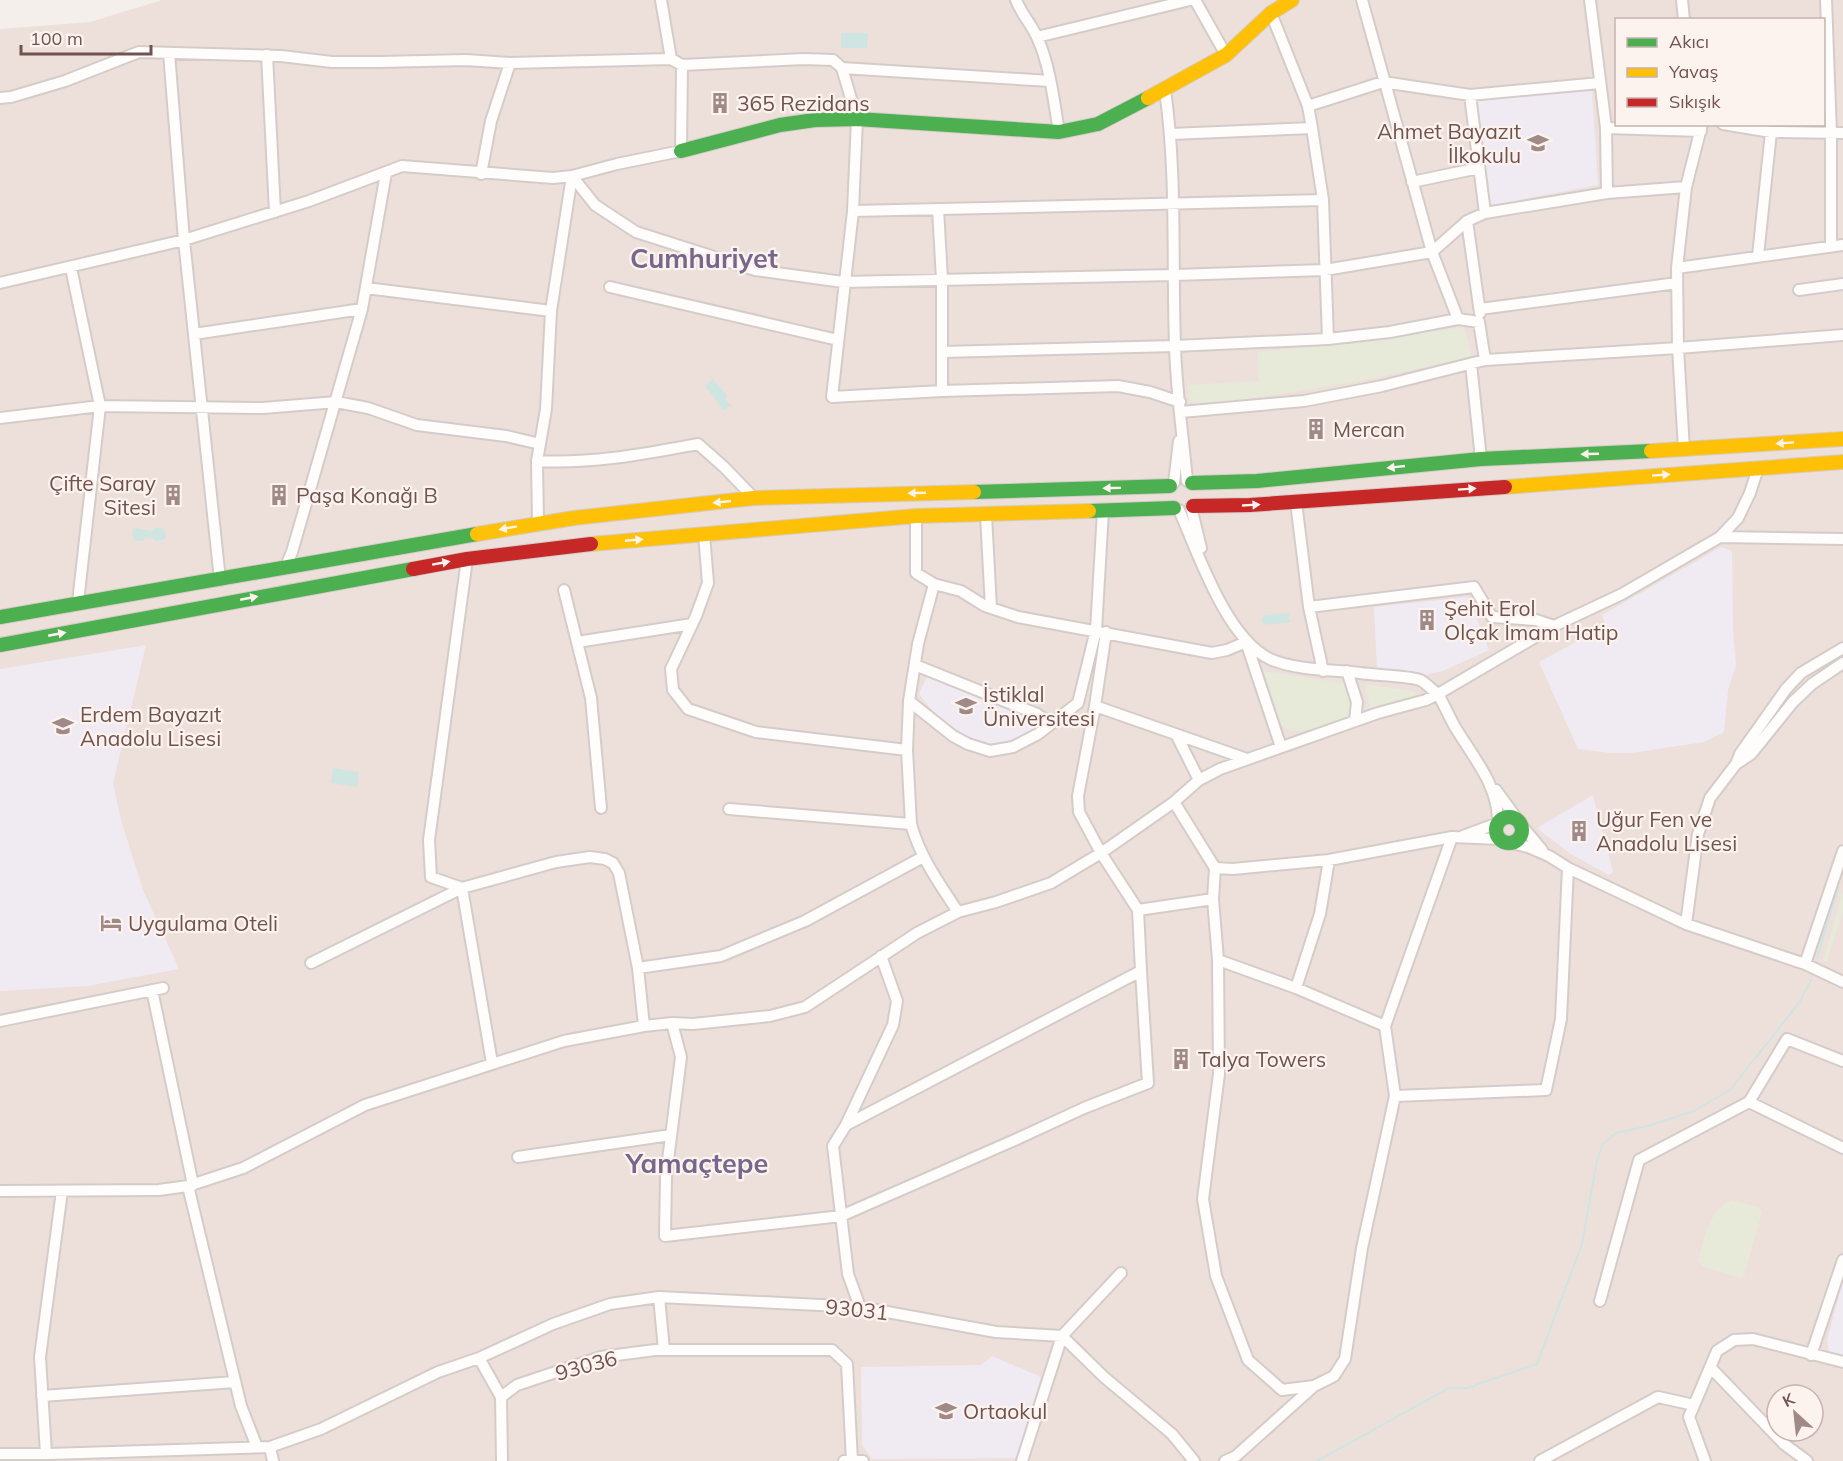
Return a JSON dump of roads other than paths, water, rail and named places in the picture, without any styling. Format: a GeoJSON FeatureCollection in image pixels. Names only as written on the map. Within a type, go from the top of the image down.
{"type":"FeatureCollection","features":[{"type":"Feature","properties":{"kind":"main road"},"geometry":{"type":"LineString","coordinates":[[681,152],[780,125],[814,120],[857,119],[1059,132],[1098,124],[1165,90],[1226,55],[1271,13],[1292,0]]}},
{"type":"Feature","properties":{"kind":"main road"},"geometry":{"type":"LineString","coordinates":[[0,617],[78,602],[220,580],[286,566],[538,522],[754,498],[1257,481],[1481,459],[1684,450],[1843,438]]}},
{"type":"Feature","properties":{"kind":"main road"},"geometry":{"type":"LineString","coordinates":[[0,645],[467,559],[554,547],[916,516],[1103,511],[1296,502],[1843,462]]}},
{"type":"Feature","properties":{"kind":"main road"},"geometry":{"type":"LineString","coordinates":[[1181,483],[1168,500],[1184,508]]}},
{"type":"Feature","properties":{"kind":"main road"},"geometry":{"type":"LineString","coordinates":[[1181,483],[1197,492],[1196,502],[1184,508]]}},
{"type":"Feature","properties":{"kind":"main road"},"geometry":{"type":"LineString","coordinates":[[1509,817],[1520,822],[1522,835],[1516,842],[1506,841],[1496,831],[1498,823],[1509,817]]}},
{"type":"Feature","properties":{"kind":"street"},"geometry":{"type":"LineString","coordinates":[[661,0],[670,59]]}},
{"type":"Feature","properties":{"kind":"street"},"geometry":{"type":"LineString","coordinates":[[1016,0],[1020,11],[1037,37],[1050,81],[1059,132]]}},
{"type":"Feature","properties":{"kind":"street"},"geometry":{"type":"LineString","coordinates":[[1037,37],[1192,0],[1226,55]]}},
{"type":"Feature","properties":{"kind":"street"},"geometry":{"type":"LineString","coordinates":[[1362,0],[1432,252],[1458,319]]}},
{"type":"Feature","properties":{"kind":"street"},"geometry":{"type":"LineString","coordinates":[[1590,0],[1606,128],[1607,193]]}},
{"type":"Feature","properties":{"kind":"street"},"geometry":{"type":"LineString","coordinates":[[1682,0],[1684,18]]}},
{"type":"Feature","properties":{"kind":"street"},"geometry":{"type":"LineString","coordinates":[[1826,0],[1826,51],[1837,133],[1831,246]]}},
{"type":"Feature","properties":{"kind":"street"},"geometry":{"type":"LineString","coordinates":[[1271,13],[1308,106],[1312,128],[1323,200],[1328,339]]}},
{"type":"Feature","properties":{"kind":"street"},"geometry":{"type":"LineString","coordinates":[[0,98],[11,97],[65,81],[139,52],[267,55],[332,62],[466,60],[510,63],[670,59],[682,66],[804,58],[833,60],[842,68],[857,119],[853,211],[843,282],[832,397],[1118,386],[1150,392],[1181,412],[1304,401],[1382,386],[1485,360],[1843,335]]}},
{"type":"Feature","properties":{"kind":"street"},"geometry":{"type":"LineString","coordinates":[[169,53],[184,240],[220,580]]}},
{"type":"Feature","properties":{"kind":"street"},"geometry":{"type":"LineString","coordinates":[[267,55],[275,212]]}},
{"type":"Feature","properties":{"kind":"street"},"geometry":{"type":"LineString","coordinates":[[482,174],[491,121],[510,63]]}},
{"type":"Feature","properties":{"kind":"street"},"geometry":{"type":"LineString","coordinates":[[0,283],[184,240],[275,212],[402,166],[553,178],[572,176],[617,164],[681,152],[682,66]]}},
{"type":"Feature","properties":{"kind":"street"},"geometry":{"type":"LineString","coordinates":[[842,68],[1050,81]]}},
{"type":"Feature","properties":{"kind":"street"},"geometry":{"type":"LineString","coordinates":[[1308,106],[1383,82],[1470,94],[1600,83]]}},
{"type":"Feature","properties":{"kind":"street"},"geometry":{"type":"LineString","coordinates":[[1165,90],[1171,134],[1175,346],[1181,412],[1181,483]]}},
{"type":"Feature","properties":{"kind":"street"},"geometry":{"type":"LineString","coordinates":[[1470,94],[1485,213]]}},
{"type":"Feature","properties":{"kind":"street"},"geometry":{"type":"LineString","coordinates":[[1735,126],[1770,132],[1837,133]]}},
{"type":"Feature","properties":{"kind":"street"},"geometry":{"type":"LineString","coordinates":[[1171,134],[1312,128]]}},
{"type":"Feature","properties":{"kind":"street"},"geometry":{"type":"LineString","coordinates":[[1606,128],[1702,128],[1686,187],[1677,268],[1678,348],[1684,450]]}},
{"type":"Feature","properties":{"kind":"street"},"geometry":{"type":"LineString","coordinates":[[1758,256],[1770,132]]}},
{"type":"Feature","properties":{"kind":"street"},"geometry":{"type":"LineString","coordinates":[[1412,182],[1479,168]]}},
{"type":"Feature","properties":{"kind":"street"},"geometry":{"type":"LineString","coordinates":[[286,566],[362,309],[386,173]]}},
{"type":"Feature","properties":{"kind":"street"},"geometry":{"type":"LineString","coordinates":[[572,176],[594,205],[636,232],[755,270],[843,282],[1325,270],[1432,252],[1467,221],[1485,213],[1607,193],[1686,187]]}},
{"type":"Feature","properties":{"kind":"street"},"geometry":{"type":"LineString","coordinates":[[538,522],[537,461],[546,409],[551,311],[572,176]]}},
{"type":"Feature","properties":{"kind":"street"},"geometry":{"type":"LineString","coordinates":[[853,211],[1323,200]]}},
{"type":"Feature","properties":{"kind":"street"},"geometry":{"type":"LineString","coordinates":[[938,209],[942,279],[942,392]]}},
{"type":"Feature","properties":{"kind":"street"},"geometry":{"type":"LineString","coordinates":[[1467,221],[1485,360]]}},
{"type":"Feature","properties":{"kind":"street"},"geometry":{"type":"LineString","coordinates":[[1677,268],[1843,245]]}},
{"type":"Feature","properties":{"kind":"street"},"geometry":{"type":"LineString","coordinates":[[71,268],[100,406],[78,602]]}},
{"type":"Feature","properties":{"kind":"street"},"geometry":{"type":"LineString","coordinates":[[1480,309],[1677,283]]}},
{"type":"Feature","properties":{"kind":"street"},"geometry":{"type":"LineString","coordinates":[[1799,290],[1843,285]]}},
{"type":"Feature","properties":{"kind":"street"},"geometry":{"type":"LineString","coordinates":[[610,287],[838,340]]}},
{"type":"Feature","properties":{"kind":"street"},"geometry":{"type":"LineString","coordinates":[[366,288],[551,311]]}},
{"type":"Feature","properties":{"kind":"street"},"geometry":{"type":"LineString","coordinates":[[194,334],[362,309]]}},
{"type":"Feature","properties":{"kind":"street"},"geometry":{"type":"LineString","coordinates":[[943,352],[1175,346],[1328,339],[1389,332],[1458,319],[1479,322]]}},
{"type":"Feature","properties":{"kind":"street"},"geometry":{"type":"LineString","coordinates":[[1471,364],[1481,459]]}},
{"type":"Feature","properties":{"kind":"street"},"geometry":{"type":"LineString","coordinates":[[0,418],[100,406],[263,408],[336,402],[368,408],[417,425],[506,436],[540,444]]}},
{"type":"Feature","properties":{"kind":"street"},"geometry":{"type":"LineString","coordinates":[[537,461],[568,463],[600,461],[698,444],[754,498]]}},
{"type":"Feature","properties":{"kind":"street"},"geometry":{"type":"LineString","coordinates":[[0,1191],[159,1190],[191,1185],[243,1168],[365,1105],[564,1041],[644,1026],[672,1023],[693,1024],[770,1016],[804,1007],[917,933],[958,912],[996,902],[1050,883],[1101,853],[1174,802],[1199,780],[1220,769],[1355,721],[1426,700],[1554,626],[1622,594],[1720,537],[1738,518],[1750,493],[1758,468]]}},
{"type":"Feature","properties":{"kind":"street"},"geometry":{"type":"LineString","coordinates":[[1296,502],[1309,607],[1323,671]]}},
{"type":"Feature","properties":{"kind":"street"},"geometry":{"type":"LineString","coordinates":[[1184,508],[1214,592],[1246,642],[1281,747]]}},
{"type":"Feature","properties":{"kind":"street"},"geometry":{"type":"LineString","coordinates":[[672,1023],[681,1057],[666,1176],[665,1236],[841,1216],[1084,1108],[1148,1083],[1138,910],[1101,853],[1079,812],[1078,796],[1095,706],[1101,631],[1103,511]]}},
{"type":"Feature","properties":{"kind":"street"},"geometry":{"type":"LineString","coordinates":[[986,514],[991,608]]}},
{"type":"Feature","properties":{"kind":"street"},"geometry":{"type":"LineString","coordinates":[[916,516],[916,573],[934,584],[961,591],[991,608],[1018,617],[1212,653],[1246,642]]}},
{"type":"Feature","properties":{"kind":"street"},"geometry":{"type":"LineString","coordinates":[[704,534],[708,583],[692,624],[670,669],[673,690],[688,709],[756,732],[907,750]]}},
{"type":"Feature","properties":{"kind":"street"},"geometry":{"type":"LineString","coordinates":[[1720,537],[1843,539]]}},
{"type":"Feature","properties":{"kind":"street"},"geometry":{"type":"LineString","coordinates":[[462,888],[431,877],[429,840],[467,559]]}},
{"type":"Feature","properties":{"kind":"street"},"geometry":{"type":"LineString","coordinates":[[934,584],[918,644],[909,701],[907,750],[911,824],[922,857],[958,912]]}},
{"type":"Feature","properties":{"kind":"street"},"geometry":{"type":"LineString","coordinates":[[1309,607],[1474,587],[1492,617],[1536,620],[1554,626]]}},
{"type":"Feature","properties":{"kind":"street"},"geometry":{"type":"LineString","coordinates":[[564,590],[591,698],[600,808]]}},
{"type":"Feature","properties":{"kind":"street"},"geometry":{"type":"LineString","coordinates":[[577,642],[692,624]]}},
{"type":"Feature","properties":{"kind":"street"},"geometry":{"type":"LineString","coordinates":[[909,701],[953,736],[968,744],[990,751],[1013,747],[1038,734],[1078,703],[1101,631]]}},
{"type":"Feature","properties":{"kind":"street"},"geometry":{"type":"LineString","coordinates":[[1246,642],[1272,660],[1323,671],[1347,671],[1419,680],[1438,694],[1454,725],[1487,776],[1536,844],[1549,856]]}},
{"type":"Feature","properties":{"kind":"street"},"geometry":{"type":"LineString","coordinates":[[1686,924],[1698,834],[1710,798],[1801,673],[1843,648]]}},
{"type":"Feature","properties":{"kind":"street"},"geometry":{"type":"LineString","coordinates":[[1736,764],[1751,754],[1793,702],[1843,663]]}},
{"type":"Feature","properties":{"kind":"street"},"geometry":{"type":"LineString","coordinates":[[915,665],[1037,714],[1051,724]]}},
{"type":"Feature","properties":{"kind":"street"},"geometry":{"type":"LineString","coordinates":[[1347,671],[1357,702],[1355,721]]}},
{"type":"Feature","properties":{"kind":"street"},"geometry":{"type":"LineString","coordinates":[[1794,681],[1805,691]]}},
{"type":"Feature","properties":{"kind":"street"},"geometry":{"type":"LineString","coordinates":[[1095,706],[1246,759]]}},
{"type":"Feature","properties":{"kind":"street"},"geometry":{"type":"LineString","coordinates":[[1177,736],[1199,780]]}},
{"type":"Feature","properties":{"kind":"street"},"geometry":{"type":"LineString","coordinates":[[1215,868],[1233,869],[1329,860],[1457,837],[1498,823],[1495,798],[1487,776]]}},
{"type":"Feature","properties":{"kind":"street"},"geometry":{"type":"LineString","coordinates":[[1174,802],[1215,868],[1213,899],[1218,960],[1219,1074],[1203,1199],[1216,1276],[1248,1360],[1282,1390],[1314,1386]]}},
{"type":"Feature","properties":{"kind":"street"},"geometry":{"type":"LineString","coordinates":[[729,809],[911,824]]}},
{"type":"Feature","properties":{"kind":"street"},"geometry":{"type":"LineString","coordinates":[[1457,837],[1506,841],[1528,847],[1686,924],[1805,964],[1843,982]]}},
{"type":"Feature","properties":{"kind":"street"},"geometry":{"type":"LineString","coordinates":[[1225,1461],[1236,1456],[1314,1386],[1334,1376],[1345,1359],[1362,1248],[1395,1096],[1385,1026],[1457,837]]}},
{"type":"Feature","properties":{"kind":"street"},"geometry":{"type":"LineString","coordinates":[[1805,964],[1839,878],[1843,851]]}},
{"type":"Feature","properties":{"kind":"street"},"geometry":{"type":"LineString","coordinates":[[310,963],[462,888],[556,862],[590,857],[613,863],[619,873],[638,968],[644,1026]]}},
{"type":"Feature","properties":{"kind":"street"},"geometry":{"type":"LineString","coordinates":[[638,968],[721,956],[805,921],[922,857]]}},
{"type":"Feature","properties":{"kind":"street"},"geometry":{"type":"LineString","coordinates":[[1296,988],[1320,914],[1329,860]]}},
{"type":"Feature","properties":{"kind":"street"},"geometry":{"type":"LineString","coordinates":[[1395,1096],[1546,1090],[1561,1018],[1568,868]]}},
{"type":"Feature","properties":{"kind":"street"},"geometry":{"type":"LineString","coordinates":[[462,888],[492,1063]]}},
{"type":"Feature","properties":{"kind":"street"},"geometry":{"type":"LineString","coordinates":[[1138,910],[1213,899]]}},
{"type":"Feature","properties":{"kind":"street"},"geometry":{"type":"LineString","coordinates":[[860,1307],[848,1274],[833,1146],[846,1125],[893,1025],[897,1001],[881,957]]}},
{"type":"Feature","properties":{"kind":"street"},"geometry":{"type":"LineString","coordinates":[[1218,960],[1296,988],[1385,1026]]}},
{"type":"Feature","properties":{"kind":"street"},"geometry":{"type":"LineString","coordinates":[[846,1125],[1142,971]]}},
{"type":"Feature","properties":{"kind":"street"},"geometry":{"type":"LineString","coordinates":[[0,1021],[158,989],[191,1185],[241,1406],[257,1447]]}},
{"type":"Feature","properties":{"kind":"street"},"geometry":{"type":"LineString","coordinates":[[1600,1301],[1638,1160],[1749,1102],[1787,1040],[1843,1062]]}},
{"type":"Feature","properties":{"kind":"street"},"geometry":{"type":"LineString","coordinates":[[1749,1102],[1843,1148]]}},
{"type":"Feature","properties":{"kind":"street"},"geometry":{"type":"LineString","coordinates":[[518,1156],[671,1135]]}},
{"type":"Feature","properties":{"kind":"street"},"geometry":{"type":"LineString","coordinates":[[46,1454],[40,1357],[62,1191]]}},
{"type":"Feature","properties":{"kind":"street"},"geometry":{"type":"LineString","coordinates":[[1811,1355],[1843,1260]]}},
{"type":"Feature","properties":{"kind":"street"},"geometry":{"type":"LineString","coordinates":[[1022,1461],[1062,1336],[1121,1273]]}},
{"type":"Feature","properties":{"kind":"street"},"geometry":{"type":"LineString","coordinates":[[659,1297],[664,1350]]}},
{"type":"Feature","properties":{"kind":"street","name":"93031"},"geometry":{"type":"LineString","coordinates":[[479,1358],[553,1324],[610,1304],[659,1297],[860,1307],[996,1332],[1062,1336]]}},
{"type":"Feature","properties":{"kind":"street"},"geometry":{"type":"LineString","coordinates":[[1062,1336],[1104,1377],[1172,1434],[1194,1461]]}},
{"type":"Feature","properties":{"kind":"street"},"geometry":{"type":"LineString","coordinates":[[1705,1461],[1689,1417],[1717,1351],[1734,1340],[1753,1339],[1843,1362]]}},
{"type":"Feature","properties":{"kind":"street","name":"93036"},"geometry":{"type":"LineString","coordinates":[[501,1397],[517,1385],[601,1357],[664,1350],[832,1350],[847,1364],[852,1461]]}},
{"type":"Feature","properties":{"kind":"street"},"geometry":{"type":"LineString","coordinates":[[0,1454],[270,1447],[321,1429],[438,1372],[479,1358],[501,1397],[502,1461]]}},
{"type":"Feature","properties":{"kind":"street"},"geometry":{"type":"LineString","coordinates":[[1710,1367],[1784,1444],[1807,1461]]}},
{"type":"Feature","properties":{"kind":"street"},"geometry":{"type":"LineString","coordinates":[[42,1396],[235,1382]]}},
{"type":"Feature","properties":{"kind":"street"},"geometry":{"type":"LineString","coordinates":[[1540,1461],[1658,1397],[1694,1406]]}},
{"type":"Feature","properties":{"kind":"street"},"geometry":{"type":"LineString","coordinates":[[270,1447],[273,1461]]}},
{"type":"Feature","properties":{"kind":"street"},"geometry":{"type":"LineString","coordinates":[[843,1461],[863,1461]]}},
{"type":"Feature","properties":{"kind":"waterway"},"geometry":{"type":"LineString","coordinates":[[1817,958],[1838,888]]}},
{"type":"Feature","properties":{"kind":"waterway"},"geometry":{"type":"LineString","coordinates":[[1317,1461],[1449,1388],[1467,1388],[1537,1364],[1582,1244],[1597,1160],[1603,1144],[1616,1133],[1644,1127],[1694,1111],[1730,1090],[1799,1003],[1811,980]]}},
{"type":"Feature","properties":{"kind":"place","name":"365 Rezidans"},"geometry":{"type":"Point","coordinates":[720,103]}},
{"type":"Feature","properties":{"kind":"place","name":"Ahmet Bayazıt İlkokulu"},"geometry":{"type":"Point","coordinates":[1538,143]}},
{"type":"Feature","properties":{"kind":"place","name":"Mercan"},"geometry":{"type":"Point","coordinates":[1316,429]}},
{"type":"Feature","properties":{"kind":"place","name":"Çifte Saray Sitesi"},"geometry":{"type":"Point","coordinates":[173,495]}},
{"type":"Feature","properties":{"kind":"place","name":"Paşa Konağı B"},"geometry":{"type":"Point","coordinates":[279,495]}},
{"type":"Feature","properties":{"kind":"place","name":"Şehit Erol Olçak İmam Hatip"},"geometry":{"type":"Point","coordinates":[1427,620]}},
{"type":"Feature","properties":{"kind":"place","name":"İstiklal Üniversitesi"},"geometry":{"type":"Point","coordinates":[966,706]}},
{"type":"Feature","properties":{"kind":"place","name":"Erdem Bayazıt Anadolu Lisesi"},"geometry":{"type":"Point","coordinates":[63,726]}},
{"type":"Feature","properties":{"kind":"place","name":"Uğur Fen ve Anadolu Lisesi"},"geometry":{"type":"Point","coordinates":[1579,831]}},
{"type":"Feature","properties":{"kind":"place","name":"Uygulama Oteli"},"geometry":{"type":"Point","coordinates":[111,923]}},
{"type":"Feature","properties":{"kind":"place","name":"Talya Towers"},"geometry":{"type":"Point","coordinates":[1181,1059]}},
{"type":"Feature","properties":{"kind":"place","name":"Ortaokul"},"geometry":{"type":"Point","coordinates":[946,1411]}},
{"type":"Feature","properties":{"kind":"district","name":"Cumhuriyet"},"geometry":{"type":"Point","coordinates":[704,258]}},
{"type":"Feature","properties":{"kind":"district","name":"Yamaçtepe"},"geometry":{"type":"Point","coordinates":[697,1163]}}]}
